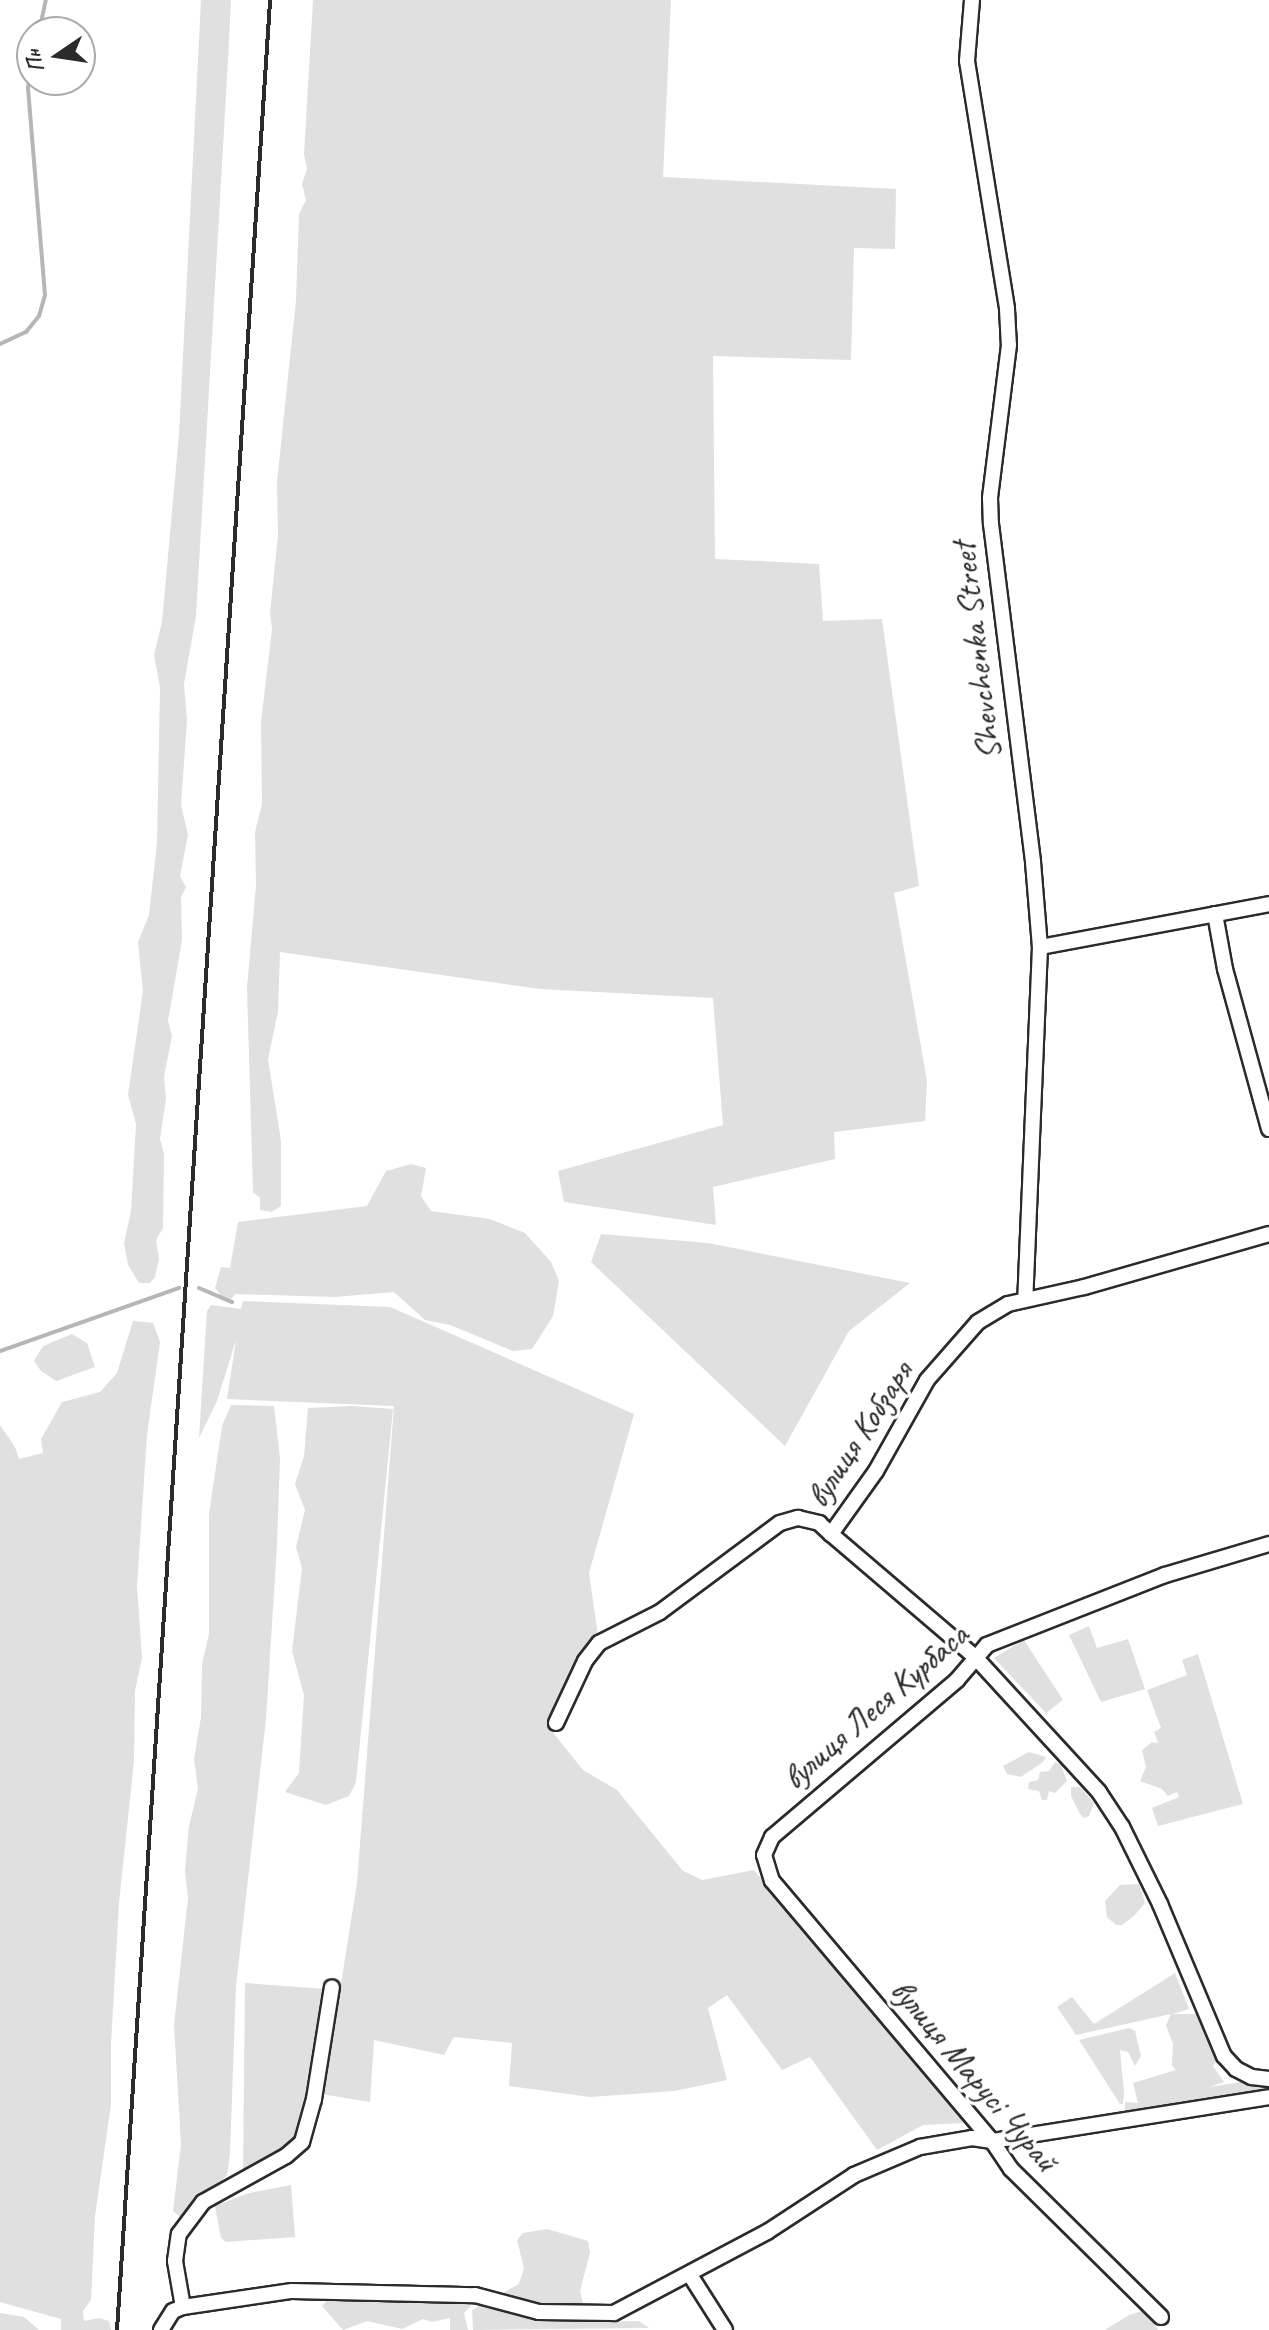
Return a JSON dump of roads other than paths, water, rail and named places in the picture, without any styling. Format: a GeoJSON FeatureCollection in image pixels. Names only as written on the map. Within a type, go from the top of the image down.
{"type":"FeatureCollection","features":[{"type":"Feature","properties":{"kind":"street","name":"Shevchenka Street"},"geometry":{"type":"LineString","coordinates":[[972,0],[967,61],[1007,309],[1009,345],[990,498],[991,524],[1033,862],[1040,947],[1025,1299]]}},
{"type":"Feature","properties":{"kind":"street"},"geometry":{"type":"LineString","coordinates":[[1040,947],[1269,904]]}},
{"type":"Feature","properties":{"kind":"street"},"geometry":{"type":"LineString","coordinates":[[1215,914],[1225,969],[1269,1129]]}},
{"type":"Feature","properties":{"kind":"street","name":"вулиця Кобзаря"},"geometry":{"type":"LineString","coordinates":[[556,1723],[568,1694],[599,1643],[660,1612],[780,1523],[798,1518],[819,1523],[831,1534],[876,1471],[927,1380],[978,1322],[1008,1304],[1084,1287],[1269,1234]]}},
{"type":"Feature","properties":{"kind":"street"},"geometry":{"type":"LineString","coordinates":[[831,1534],[975,1657],[1099,1792],[1122,1827],[1160,1904],[1224,2056],[1236,2069],[1252,2077],[1269,2079]]}},
{"type":"Feature","properties":{"kind":"street","name":"вулиця Леся Курбаса"},"geometry":{"type":"LineString","coordinates":[[764,1855],[772,1837],[957,1680],[987,1645],[1165,1575],[1269,1544]]}},
{"type":"Feature","properties":{"kind":"street","name":"вулиця Марусі Чурай"},"geometry":{"type":"LineString","coordinates":[[764,1855],[772,1881],[992,2141],[1011,2169],[1161,2317]]}},
{"type":"Feature","properties":{"kind":"street"},"geometry":{"type":"LineString","coordinates":[[183,2307],[174,2245],[185,2224],[203,2202],[286,2156],[302,2142],[314,2099],[332,1987]]}},
{"type":"Feature","properties":{"kind":"street"},"geometry":{"type":"LineString","coordinates":[[161,2330],[173,2311],[183,2307],[292,2291],[475,2295],[539,2312],[614,2313],[767,2232],[854,2175],[898,2155],[946,2140],[992,2141],[1269,2097]]}},
{"type":"Feature","properties":{"kind":"street"},"geometry":{"type":"LineString","coordinates":[[690,2275],[725,2330]]}},
{"type":"Feature","properties":{"kind":"waterway"},"geometry":{"type":"LineString","coordinates":[[42,16],[46,0]]}},
{"type":"Feature","properties":{"kind":"waterway"},"geometry":{"type":"LineString","coordinates":[[0,344],[26,332],[39,316],[45,295],[29,96]]}},
{"type":"Feature","properties":{"kind":"waterway"},"geometry":{"type":"LineString","coordinates":[[0,1351],[179,1288]]}},
{"type":"Feature","properties":{"kind":"waterway"},"geometry":{"type":"LineString","coordinates":[[199,1288],[232,1302]]}},
{"type":"Feature","properties":{"kind":"railway"},"geometry":{"type":"LineString","coordinates":[[117,2330],[270,0]]}}]}
